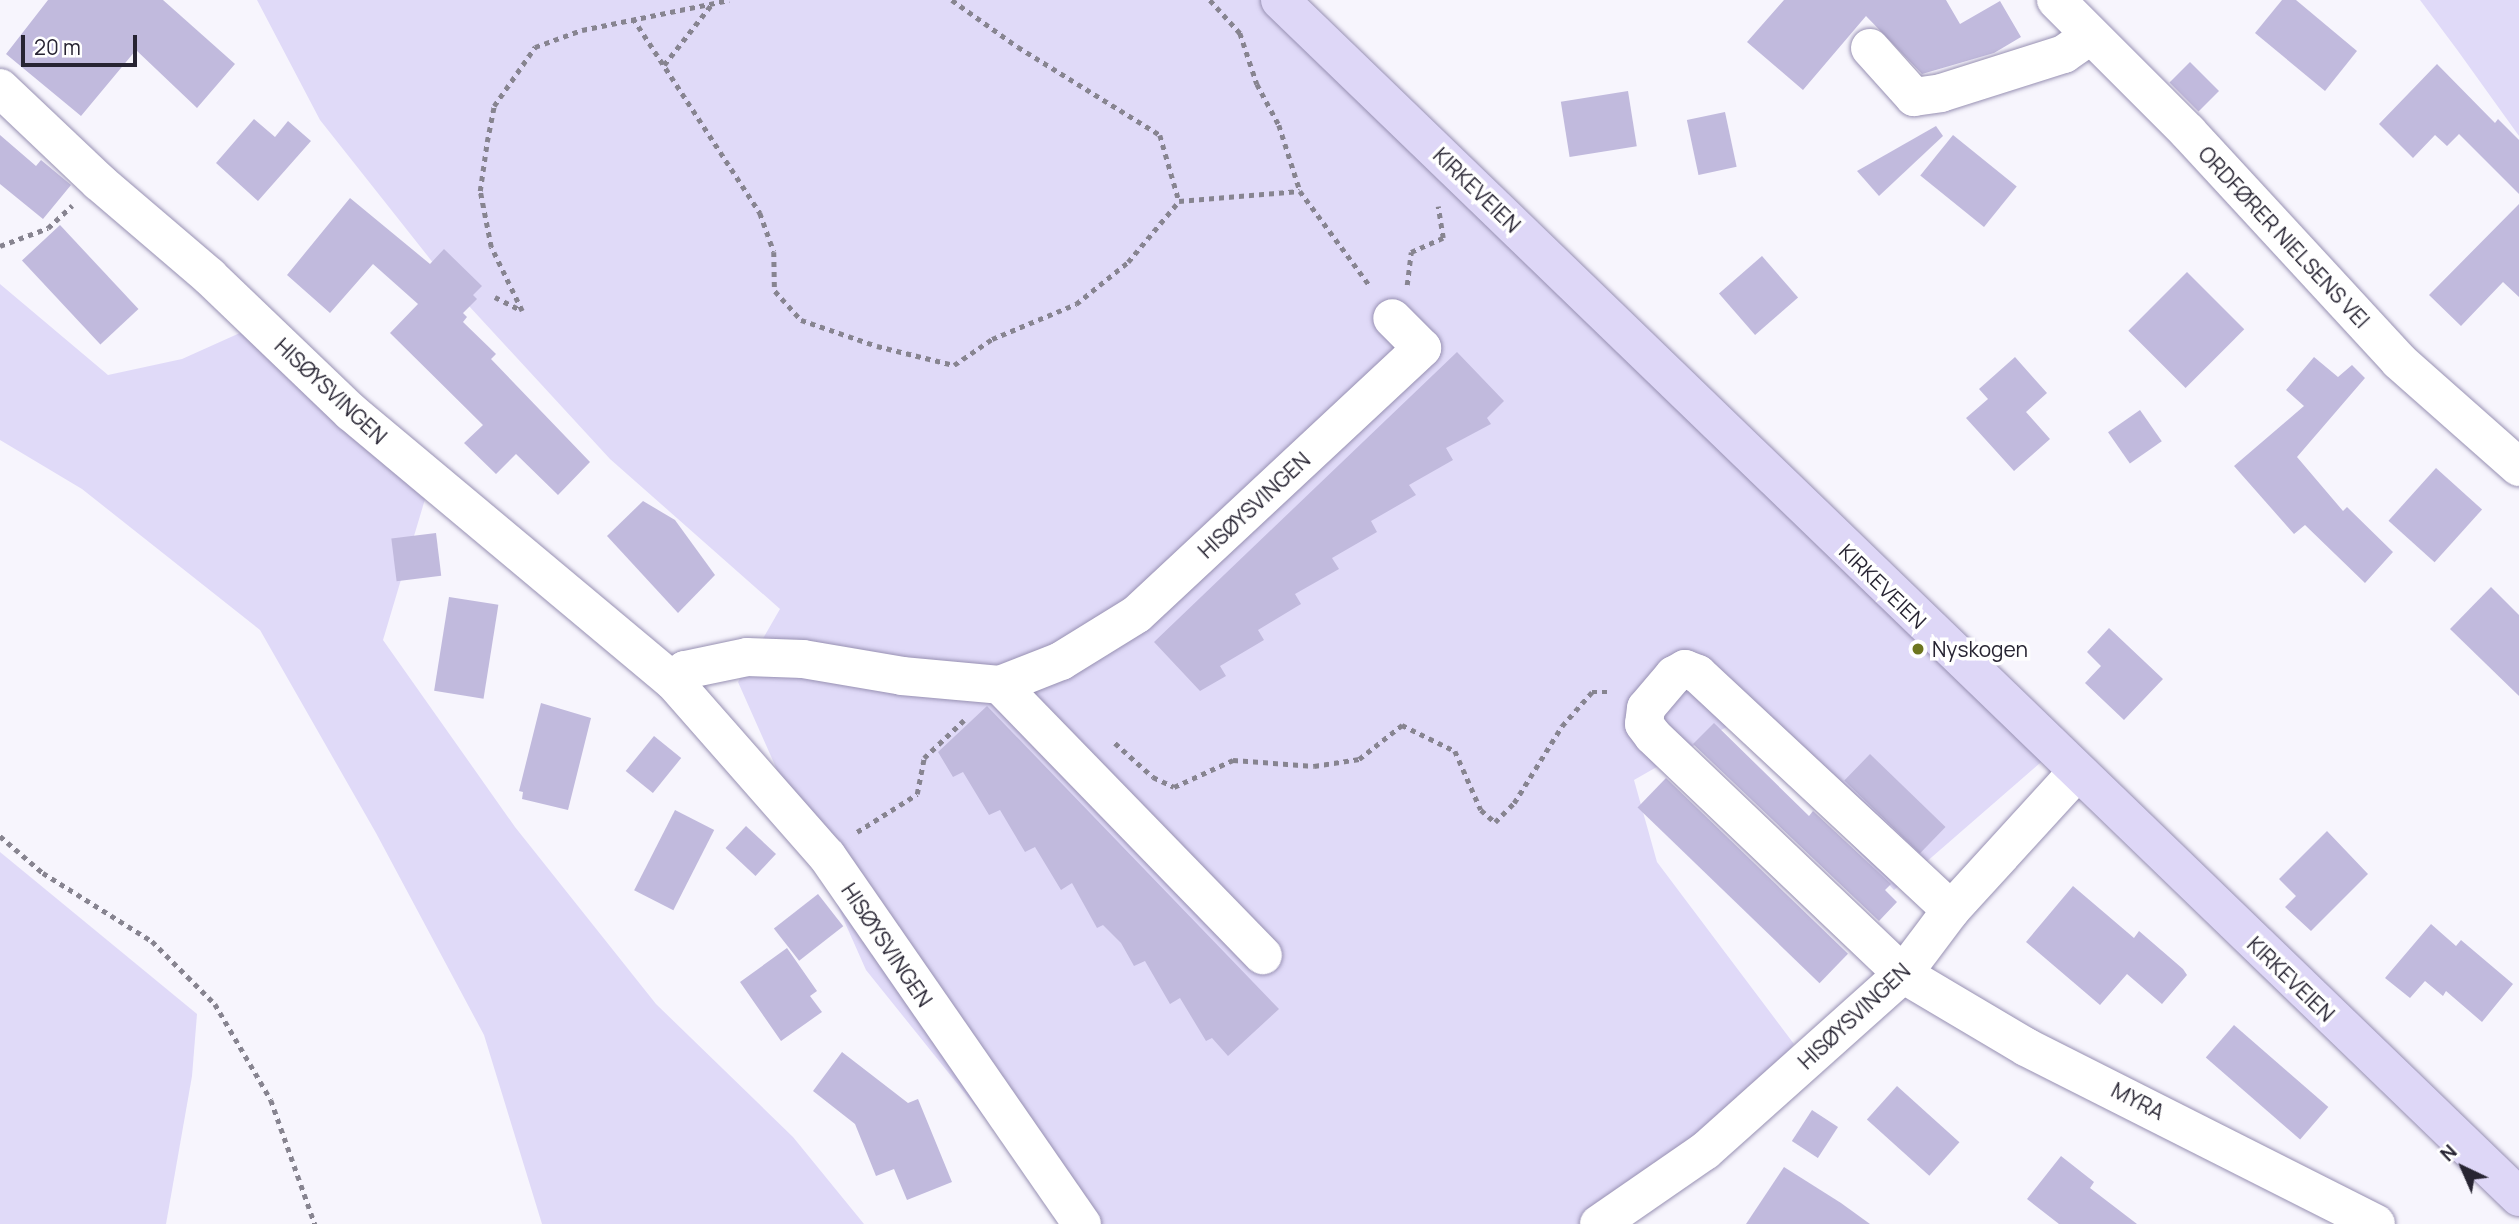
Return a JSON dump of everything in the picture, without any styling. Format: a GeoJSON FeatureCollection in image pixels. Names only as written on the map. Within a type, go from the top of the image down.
{"type":"FeatureCollection","features":[{"type":"Feature","properties":{"kind":"main road","name":"KIRKEVEIEN"},"geometry":{"type":"LineString","coordinates":[[1280,0],[2076,773],[2519,1197]]}},
{"type":"Feature","properties":{"kind":"street","name":"ORDFØRER NIELSENS VEI"},"geometry":{"type":"LineString","coordinates":[[2056,0],[2188,132],[2399,361],[2519,467]]}},
{"type":"Feature","properties":{"kind":"street"},"geometry":{"type":"LineString","coordinates":[[1870,48],[1914,97],[1941,93],[2064,54],[2090,36]]}},
{"type":"Feature","properties":{"kind":"street","name":"HISØYSVINGEN"},"geometry":{"type":"LineString","coordinates":[[0,88],[99,182],[209,276],[351,412],[673,681],[827,856],[1082,1224]]}},
{"type":"Feature","properties":{"kind":"street","name":"HISØYSVINGEN"},"geometry":{"type":"LineString","coordinates":[[673,681],[685,670],[747,657],[803,659],[901,676],[1000,685],[1061,660],[1137,614],[1422,348],[1392,318]]}},
{"type":"Feature","properties":{"kind":"street"},"geometry":{"type":"LineString","coordinates":[[1646,708],[1674,675],[1685,669],[1698,674],[1951,910]]}},
{"type":"Feature","properties":{"kind":"street"},"geometry":{"type":"LineString","coordinates":[[1000,685],[1264,955]]}},
{"type":"Feature","properties":{"kind":"street","name":"MYRA"},"geometry":{"type":"LineString","coordinates":[[1646,708],[1644,724],[1653,736],[1903,974],[2026,1047],[2376,1224]]}},
{"type":"Feature","properties":{"kind":"street","name":"HISØYSVINGEN"},"geometry":{"type":"LineString","coordinates":[[1599,1224],[1705,1151],[1903,974],[1951,910],[2076,773]]}},
{"type":"Feature","properties":{"kind":"path"},"geometry":{"type":"LineString","coordinates":[[495,297],[522,311],[491,247],[480,191],[494,106],[535,47],[633,18],[729,0]]}},
{"type":"Feature","properties":{"kind":"path"},"geometry":{"type":"LineString","coordinates":[[952,0],[1018,47],[1160,135],[1179,201]]}},
{"type":"Feature","properties":{"kind":"path"},"geometry":{"type":"LineString","coordinates":[[1210,0],[1240,33],[1257,84],[1279,125],[1300,191],[1392,318],[1406,289],[1411,253],[1443,238],[1436,196],[1440,154]]}},
{"type":"Feature","properties":{"kind":"path"},"geometry":{"type":"LineString","coordinates":[[664,65],[711,5]]}},
{"type":"Feature","properties":{"kind":"path"},"geometry":{"type":"LineString","coordinates":[[633,18],[760,213],[775,252],[775,291],[801,320],[877,346],[954,365],[992,339],[1076,304],[1128,262],[1179,201],[1300,191]]}},
{"type":"Feature","properties":{"kind":"path"},"geometry":{"type":"LineString","coordinates":[[0,246],[48,228],[99,182]]}},
{"type":"Feature","properties":{"kind":"path"},"geometry":{"type":"LineString","coordinates":[[827,856],[873,819],[917,794],[925,758],[1000,685]]}},
{"type":"Feature","properties":{"kind":"path"},"geometry":{"type":"LineString","coordinates":[[1113,741],[1153,777],[1174,787],[1233,760],[1314,766],[1359,759],[1402,725],[1455,751],[1481,810],[1495,822],[1514,803],[1562,726],[1592,692],[1615,692],[1646,708]]}},
{"type":"Feature","properties":{"kind":"path"},"geometry":{"type":"LineString","coordinates":[[0,836],[43,873],[152,941],[215,1004],[271,1101],[315,1224]]}},
{"type":"Feature","properties":{"kind":"shaded area"},"geometry":{"type":"Polygon","coordinates":[[[257,0],[1267,0],[2047,757],[1894,890],[1737,721],[1634,780],[1657,862],[1794,1044],[1669,1198],[1626,1224],[1070,1224],[866,970],[738,682],[780,609],[610,459],[457,293],[320,120],[257,0]]]}},
{"type":"Feature","properties":{"kind":"shaded area"},"geometry":{"type":"Polygon","coordinates":[[[2420,0],[2519,0],[2519,136],[2458,51],[2420,0]]]}},
{"type":"Feature","properties":{"kind":"shaded area"},"geometry":{"type":"Polygon","coordinates":[[[0,284],[108,375],[182,359],[260,324],[434,469],[383,640],[515,827],[656,1004],[793,1137],[864,1224],[542,1224],[484,1035],[376,833],[260,630],[82,489],[0,440],[0,284]]]}},
{"type":"Feature","properties":{"kind":"shaded area"},"geometry":{"type":"Polygon","coordinates":[[[0,852],[197,1014],[192,1076],[166,1224],[0,1224],[0,852]]]}},
{"type":"Feature","properties":{"kind":"building"},"geometry":{"type":"Polygon","coordinates":[[[48,0],[163,0],[235,64],[197,108],[136,50],[81,116],[6,54],[48,0]]]}},
{"type":"Feature","properties":{"kind":"building"},"geometry":{"type":"Polygon","coordinates":[[[1784,0],[1946,0],[1960,24],[2000,1],[2021,37],[1994,53],[1922,74],[1866,16],[1803,90],[1747,42],[1784,0]]]}},
{"type":"Feature","properties":{"kind":"building"},"geometry":{"type":"Polygon","coordinates":[[[2282,0],[2296,0],[2357,51],[2325,91],[2255,33],[2282,0]]]}},
{"type":"Feature","properties":{"kind":"building"},"geometry":{"type":"Polygon","coordinates":[[[2190,62],[2219,91],[2198,111],[2169,83],[2190,62]]]}},
{"type":"Feature","properties":{"kind":"building"},"geometry":{"type":"Polygon","coordinates":[[[2437,64],[2495,123],[2498,119],[2519,140],[2519,194],[2459,134],[2447,146],[2435,135],[2413,158],[2379,124],[2437,64]]]}},
{"type":"Feature","properties":{"kind":"building"},"geometry":{"type":"Polygon","coordinates":[[[1628,91],[1637,146],[1570,157],[1561,102],[1628,91]]]}},
{"type":"Feature","properties":{"kind":"building"},"geometry":{"type":"Polygon","coordinates":[[[1725,112],[1737,167],[1698,175],[1687,120],[1725,112]]]}},
{"type":"Feature","properties":{"kind":"building"},"geometry":{"type":"Polygon","coordinates":[[[254,119],[275,137],[288,121],[311,141],[258,201],[216,163],[254,119]]]}},
{"type":"Feature","properties":{"kind":"building"},"geometry":{"type":"Polygon","coordinates":[[[1936,126],[1943,136],[1879,196],[1857,171],[1936,126]]]}},
{"type":"Feature","properties":{"kind":"building"},"geometry":{"type":"Polygon","coordinates":[[[0,135],[36,166],[41,160],[71,185],[43,219],[0,184],[0,135]]]}},
{"type":"Feature","properties":{"kind":"building"},"geometry":{"type":"Polygon","coordinates":[[[1953,135],[2017,187],[1984,227],[1920,175],[1953,135]]]}},
{"type":"Feature","properties":{"kind":"building"},"geometry":{"type":"Polygon","coordinates":[[[350,198],[430,264],[444,249],[482,286],[473,295],[477,299],[463,313],[467,317],[463,322],[496,354],[491,359],[590,462],[558,495],[516,454],[496,474],[464,443],[483,425],[390,333],[418,304],[373,264],[330,313],[287,275],[350,198]]]}},
{"type":"Feature","properties":{"kind":"building"},"geometry":{"type":"Polygon","coordinates":[[[2519,204],[2519,297],[2503,282],[2461,326],[2429,295],[2519,204]]]}},
{"type":"Feature","properties":{"kind":"building"},"geometry":{"type":"Polygon","coordinates":[[[60,225],[138,309],[100,345],[22,260],[60,225]]]}},
{"type":"Feature","properties":{"kind":"building"},"geometry":{"type":"Polygon","coordinates":[[[1762,256],[1798,298],[1755,335],[1719,293],[1762,256]]]}},
{"type":"Feature","properties":{"kind":"building"},"geometry":{"type":"Polygon","coordinates":[[[2187,272],[2244,329],[2186,388],[2128,331],[2187,272]]]}},
{"type":"Feature","properties":{"kind":"building"},"geometry":{"type":"Polygon","coordinates":[[[1457,352],[1504,401],[1487,418],[1491,424],[1446,448],[1453,460],[1409,485],[1416,495],[1371,521],[1377,532],[1332,558],[1339,569],[1295,594],[1301,604],[1258,630],[1264,640],[1220,666],[1226,676],[1200,691],[1154,642],[1457,352]]]}},
{"type":"Feature","properties":{"kind":"building"},"geometry":{"type":"Polygon","coordinates":[[[2015,357],[2047,393],[2026,412],[2050,439],[2014,471],[1966,418],[1988,399],[1979,389],[2015,357]]]}},
{"type":"Feature","properties":{"kind":"building"},"geometry":{"type":"Polygon","coordinates":[[[2314,357],[2338,377],[2352,365],[2365,378],[2297,457],[2343,511],[2347,507],[2393,552],[2365,583],[2305,525],[2294,534],[2234,466],[2304,406],[2286,390],[2314,357]]]}},
{"type":"Feature","properties":{"kind":"building"},"geometry":{"type":"Polygon","coordinates":[[[2140,410],[2162,441],[2130,463],[2108,432],[2140,410]]]}},
{"type":"Feature","properties":{"kind":"building"},"geometry":{"type":"Polygon","coordinates":[[[2436,468],[2482,509],[2435,562],[2388,521],[2436,468]]]}},
{"type":"Feature","properties":{"kind":"building"},"geometry":{"type":"Polygon","coordinates":[[[643,501],[675,520],[715,575],[678,613],[607,536],[643,501]]]}},
{"type":"Feature","properties":{"kind":"building"},"geometry":{"type":"Polygon","coordinates":[[[436,533],[441,576],[397,581],[391,538],[436,533]]]}},
{"type":"Feature","properties":{"kind":"building"},"geometry":{"type":"Polygon","coordinates":[[[2491,587],[2519,615],[2519,696],[2450,629],[2491,587]]]}},
{"type":"Feature","properties":{"kind":"building"},"geometry":{"type":"Polygon","coordinates":[[[449,597],[498,605],[484,699],[434,691],[449,597]]]}},
{"type":"Feature","properties":{"kind":"building"},"geometry":{"type":"Polygon","coordinates":[[[2109,628],[2163,679],[2124,720],[2085,683],[2101,666],[2087,652],[2109,628]]]}},
{"type":"Feature","properties":{"kind":"building"},"geometry":{"type":"Polygon","coordinates":[[[541,703],[591,718],[568,810],[522,799],[523,792],[519,791],[541,703]]]}},
{"type":"Feature","properties":{"kind":"building"},"geometry":{"type":"Polygon","coordinates":[[[987,706],[1279,1009],[1228,1056],[1212,1038],[1206,1041],[1180,998],[1170,1004],[1145,961],[1134,966],[1121,943],[1103,925],[1097,928],[1072,883],[1061,890],[1035,847],[1025,852],[1000,810],[989,815],[963,772],[953,777],[938,752],[987,706]]]}},
{"type":"Feature","properties":{"kind":"building"},"geometry":{"type":"Polygon","coordinates":[[[1714,723],[1809,816],[1813,811],[1891,884],[1885,890],[1897,902],[1879,921],[1693,744],[1714,723]]]}},
{"type":"Feature","properties":{"kind":"building"},"geometry":{"type":"Polygon","coordinates":[[[654,736],[681,758],[653,793],[626,771],[654,736]]]}},
{"type":"Feature","properties":{"kind":"building"},"geometry":{"type":"Polygon","coordinates":[[[1870,754],[1946,827],[1920,854],[1844,781],[1870,754]]]}},
{"type":"Feature","properties":{"kind":"building"},"geometry":{"type":"Polygon","coordinates":[[[1666,778],[1848,954],[1820,983],[1638,807],[1666,778]]]}},
{"type":"Feature","properties":{"kind":"building"},"geometry":{"type":"Polygon","coordinates":[[[675,810],[714,830],[673,910],[634,890],[675,810]]]}},
{"type":"Feature","properties":{"kind":"building"},"geometry":{"type":"Polygon","coordinates":[[[746,826],[776,854],[756,876],[726,848],[746,826]]]}},
{"type":"Feature","properties":{"kind":"building"},"geometry":{"type":"Polygon","coordinates":[[[2327,831],[2368,874],[2311,931],[2285,907],[2296,896],[2279,879],[2327,831]]]}},
{"type":"Feature","properties":{"kind":"building"},"geometry":{"type":"Polygon","coordinates":[[[2073,886],[2134,938],[2139,931],[2183,969],[2187,975],[2162,1004],[2127,974],[2100,1005],[2026,942],[2073,886]]]}},
{"type":"Feature","properties":{"kind":"building"},"geometry":{"type":"Polygon","coordinates":[[[818,894],[843,926],[799,961],[774,928],[818,894]]]}},
{"type":"Feature","properties":{"kind":"building"},"geometry":{"type":"Polygon","coordinates":[[[2431,924],[2456,946],[2461,940],[2513,984],[2482,1022],[2446,991],[2443,996],[2425,981],[2410,998],[2385,978],[2431,924]]]}},
{"type":"Feature","properties":{"kind":"building"},"geometry":{"type":"Polygon","coordinates":[[[787,948],[817,991],[810,996],[822,1012],[781,1041],[740,982],[787,948]]]}},
{"type":"Feature","properties":{"kind":"building"},"geometry":{"type":"Polygon","coordinates":[[[2234,1025],[2328,1107],[2300,1139],[2206,1057],[2234,1025]]]}},
{"type":"Feature","properties":{"kind":"building"},"geometry":{"type":"Polygon","coordinates":[[[842,1052],[908,1103],[918,1099],[952,1182],[907,1200],[894,1169],[876,1176],[855,1124],[813,1091],[842,1052]]]}},
{"type":"Feature","properties":{"kind":"building"},"geometry":{"type":"Polygon","coordinates":[[[1897,1086],[1959,1142],[1929,1176],[1867,1119],[1897,1086]]]}},
{"type":"Feature","properties":{"kind":"building"},"geometry":{"type":"Polygon","coordinates":[[[1812,1110],[1838,1127],[1818,1158],[1792,1141],[1812,1110]]]}},
{"type":"Feature","properties":{"kind":"building"},"geometry":{"type":"Polygon","coordinates":[[[2061,1156],[2094,1182],[2090,1188],[2137,1224],[2059,1224],[2027,1199],[2061,1156]]]}},
{"type":"Feature","properties":{"kind":"building"},"geometry":{"type":"Polygon","coordinates":[[[1784,1167],[1841,1203],[1870,1224],[1746,1224],[1784,1167]]]}},
{"type":"Feature","properties":{"kind":"place","name":"Nyskogen"},"geometry":{"type":"Point","coordinates":[1918,649]}}]}
